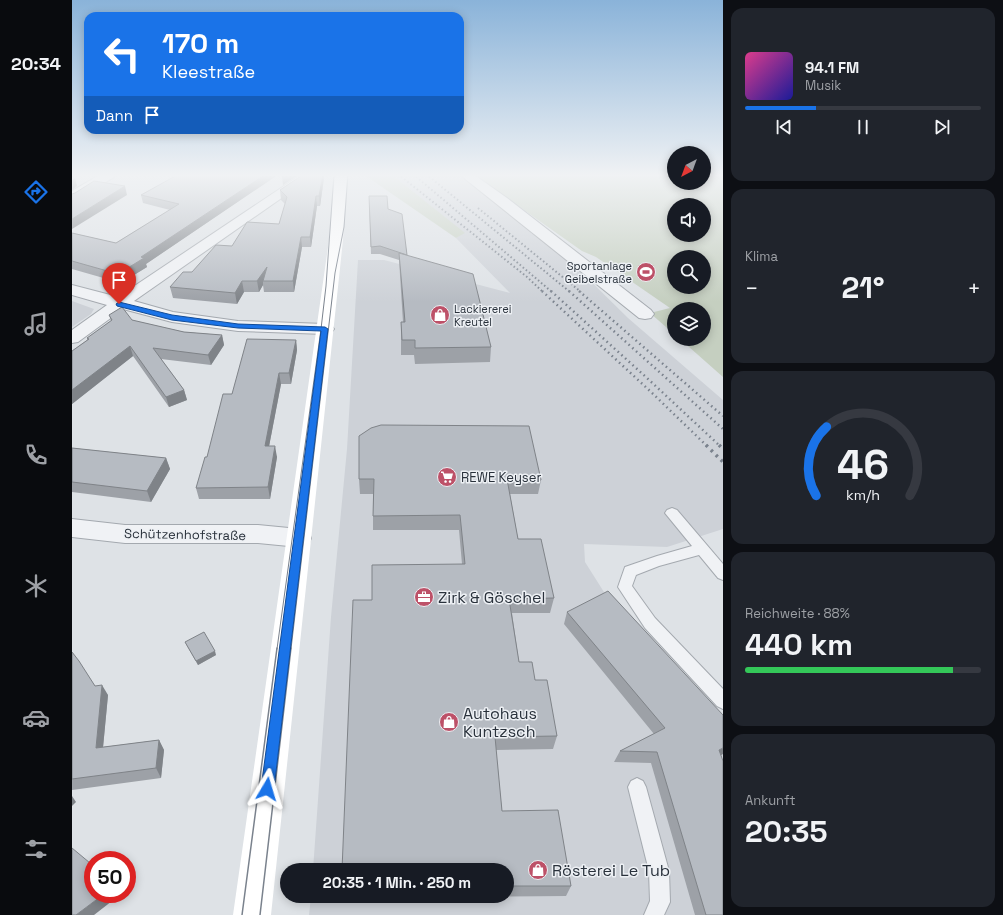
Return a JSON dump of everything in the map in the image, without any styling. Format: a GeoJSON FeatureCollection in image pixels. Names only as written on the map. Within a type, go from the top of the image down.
{"type":"FeatureCollection","features":[{"type":"Feature","properties":{"kind":"main road"},"geometry":{"type":"LineString","coordinates":[[252,915],[338,217]]}},
{"type":"Feature","properties":{"kind":"street"},"geometry":{"type":"LineString","coordinates":[[72,338],[119,304],[247,217]]}},
{"type":"Feature","properties":{"kind":"street"},"geometry":{"type":"LineString","coordinates":[[522,217],[645,314]]}},
{"type":"Feature","properties":{"kind":"street"},"geometry":{"type":"LineString","coordinates":[[72,290],[119,304],[172,317],[238,326],[325,329]]}},
{"type":"Feature","properties":{"kind":"street","name":"Schützenhofstraße"},"geometry":{"type":"LineString","coordinates":[[72,528],[126,534],[258,534],[299,538]]}},
{"type":"Feature","properties":{"kind":"lane"},"geometry":{"type":"LineString","coordinates":[[672,513],[704,549],[723,574]]}},
{"type":"Feature","properties":{"kind":"lane"},"geometry":{"type":"LineString","coordinates":[[704,549],[657,561],[630,571],[626,587],[650,623],[723,701]]}},
{"type":"Feature","properties":{"kind":"lane"},"geometry":{"type":"LineString","coordinates":[[636,787],[660,870],[660,902],[654,915]]}},
{"type":"Feature","properties":{"kind":"shaded area"},"geometry":{"type":"Polygon","coordinates":[[[444,217],[516,217],[563,254],[628,318],[723,400],[723,529],[667,547],[584,544],[585,562],[609,600],[723,731],[723,915],[309,915],[310,903],[514,903],[514,863],[313,863],[331,617],[347,449],[358,260],[384,260],[510,293],[456,238],[464,233],[444,217]]]}},
{"type":"Feature","properties":{"kind":"shaded area"},"geometry":{"type":"Polygon","coordinates":[[[72,301],[94,309],[91,314],[72,327],[72,301]]]}},
{"type":"Feature","properties":{"kind":"green space"},"geometry":{"type":"Polygon","coordinates":[[[425,217],[445,217],[465,233],[456,238],[425,217]]]}},
{"type":"Feature","properties":{"kind":"green space","name":"Sportanlage Geibelstraße"},"geometry":{"type":"Polygon","coordinates":[[[533,217],[667,217],[667,242],[711,242],[711,217],[723,217],[723,377],[688,346],[711,346],[711,302],[667,302],[667,306],[596,257],[582,251],[533,217]]]}},
{"type":"Feature","properties":{"kind":"green space","name":"Sportanlage Geibelstraße"},"geometry":{"type":"Polygon","coordinates":[[[667,309],[667,328],[650,313],[667,309]]]}},
{"type":"Feature","properties":{"kind":"building"},"geometry":{"type":"Polygon","coordinates":[[[158,217],[202,217],[141,257],[144,258],[118,274],[72,261],[72,233],[116,243],[158,217]]]}},
{"type":"Feature","properties":{"kind":"building"},"geometry":{"type":"Polygon","coordinates":[[[281,217],[313,217],[310,237],[301,237],[293,281],[263,281],[267,267],[257,281],[242,281],[235,293],[170,287],[183,272],[192,272],[216,245],[232,246],[247,222],[279,224],[281,217]]]}},
{"type":"Feature","properties":{"kind":"building"},"geometry":{"type":"Polygon","coordinates":[[[370,217],[402,217],[407,255],[380,246],[371,247],[370,217]]]}},
{"type":"Feature","properties":{"kind":"building","name":"Lackiererei Kreutel"},"geometry":{"type":"Polygon","coordinates":[[[399,253],[473,274],[491,347],[415,348],[415,340],[402,340],[401,322],[405,322],[399,253]]]}},
{"type":"Feature","properties":{"kind":"building"},"geometry":{"type":"Polygon","coordinates":[[[122,307],[132,320],[184,332],[222,335],[208,355],[153,348],[184,390],[166,397],[130,346],[72,390],[72,351],[112,320],[109,315],[122,307]]]}},
{"type":"Feature","properties":{"kind":"building"},"geometry":{"type":"Polygon","coordinates":[[[247,339],[296,340],[289,373],[279,373],[265,446],[275,446],[268,487],[196,488],[205,457],[207,457],[223,394],[232,394],[247,339]]]}},
{"type":"Feature","properties":{"kind":"building"},"geometry":{"type":"Polygon","coordinates":[[[381,425],[529,426],[541,480],[507,479],[518,539],[541,539],[554,598],[509,599],[519,662],[532,662],[535,680],[547,680],[557,736],[495,737],[502,811],[558,810],[571,886],[514,886],[514,863],[342,863],[353,600],[372,600],[372,565],[465,564],[460,515],[373,516],[374,479],[359,479],[359,436],[371,428],[381,425]]]}},
{"type":"Feature","properties":{"kind":"building"},"geometry":{"type":"Polygon","coordinates":[[[72,448],[166,458],[147,491],[72,482],[72,448]]]}},
{"type":"Feature","properties":{"kind":"building"},"geometry":{"type":"Polygon","coordinates":[[[608,591],[723,715],[723,748],[719,750],[723,761],[723,915],[706,915],[657,752],[620,751],[665,728],[567,612],[608,591]]]}},
{"type":"Feature","properties":{"kind":"building"},"geometry":{"type":"Polygon","coordinates":[[[204,632],[215,651],[196,661],[185,642],[204,632]]]}},
{"type":"Feature","properties":{"kind":"building"},"geometry":{"type":"Polygon","coordinates":[[[72,652],[95,686],[102,685],[96,748],[159,740],[156,768],[72,779],[72,652]]]}},
{"type":"Feature","properties":{"kind":"building"},"geometry":{"type":"Polygon","coordinates":[[[72,848],[84,858],[84,903],[92,903],[76,915],[72,915],[72,848]]]}},
{"type":"Feature","properties":{"kind":"tram line"},"geometry":{"type":"LineString","coordinates":[[277,649],[321,329],[331,217]]}},
{"type":"Feature","properties":{"kind":"tram line"},"geometry":{"type":"LineString","coordinates":[[291,649],[335,273],[345,217]]}},
{"type":"Feature","properties":{"kind":"tram line"},"geometry":{"type":"LineString","coordinates":[[242,915],[277,648]]}},
{"type":"Feature","properties":{"kind":"tram line"},"geometry":{"type":"LineString","coordinates":[[260,915],[291,648]]}},
{"type":"Feature","properties":{"kind":"railway"},"geometry":{"type":"LineString","coordinates":[[451,217],[527,277],[543,292]]}},
{"type":"Feature","properties":{"kind":"railway"},"geometry":{"type":"LineString","coordinates":[[463,217],[552,292]]}},
{"type":"Feature","properties":{"kind":"railway"},"geometry":{"type":"LineString","coordinates":[[478,217],[570,292]]}},
{"type":"Feature","properties":{"kind":"railway"},"geometry":{"type":"LineString","coordinates":[[489,217],[581,292]]}},
{"type":"Feature","properties":{"kind":"railway"},"geometry":{"type":"LineString","coordinates":[[542,291],[707,446]]}},
{"type":"Feature","properties":{"kind":"railway"},"geometry":{"type":"LineString","coordinates":[[551,291],[720,446]]}},
{"type":"Feature","properties":{"kind":"railway"},"geometry":{"type":"LineString","coordinates":[[569,291],[723,429]]}},
{"type":"Feature","properties":{"kind":"railway"},"geometry":{"type":"LineString","coordinates":[[579,291],[723,416]]}},
{"type":"Feature","properties":{"kind":"railway"},"geometry":{"type":"LineString","coordinates":[[707,446],[723,462]]}},
{"type":"Feature","properties":{"kind":"railway"},"geometry":{"type":"LineString","coordinates":[[720,446],[723,449]]}},
{"type":"Feature","properties":{"kind":"place","name":"Sportanlage Geibelstraße"},"geometry":{"type":"Point","coordinates":[646,272]}},
{"type":"Feature","properties":{"kind":"place","name":"Lackiererei Kreutel"},"geometry":{"type":"Point","coordinates":[440,315]}},
{"type":"Feature","properties":{"kind":"place","name":"REWE Keyser"},"geometry":{"type":"Point","coordinates":[447,477]}},
{"type":"Feature","properties":{"kind":"place","name":"Zirk & Göschel"},"geometry":{"type":"Point","coordinates":[424,597]}},
{"type":"Feature","properties":{"kind":"place","name":"Autohaus Kuntzsch"},"geometry":{"type":"Point","coordinates":[449,722]}},
{"type":"Feature","properties":{"kind":"place","name":"Rösterei Le Tub"},"geometry":{"type":"Point","coordinates":[538,870]}},
{"type":"Feature","properties":{"kind":"route"},"geometry":{"type":"LineString","coordinates":[[119,304],[172,317],[238,326],[325,329],[267,789]]}}]}
